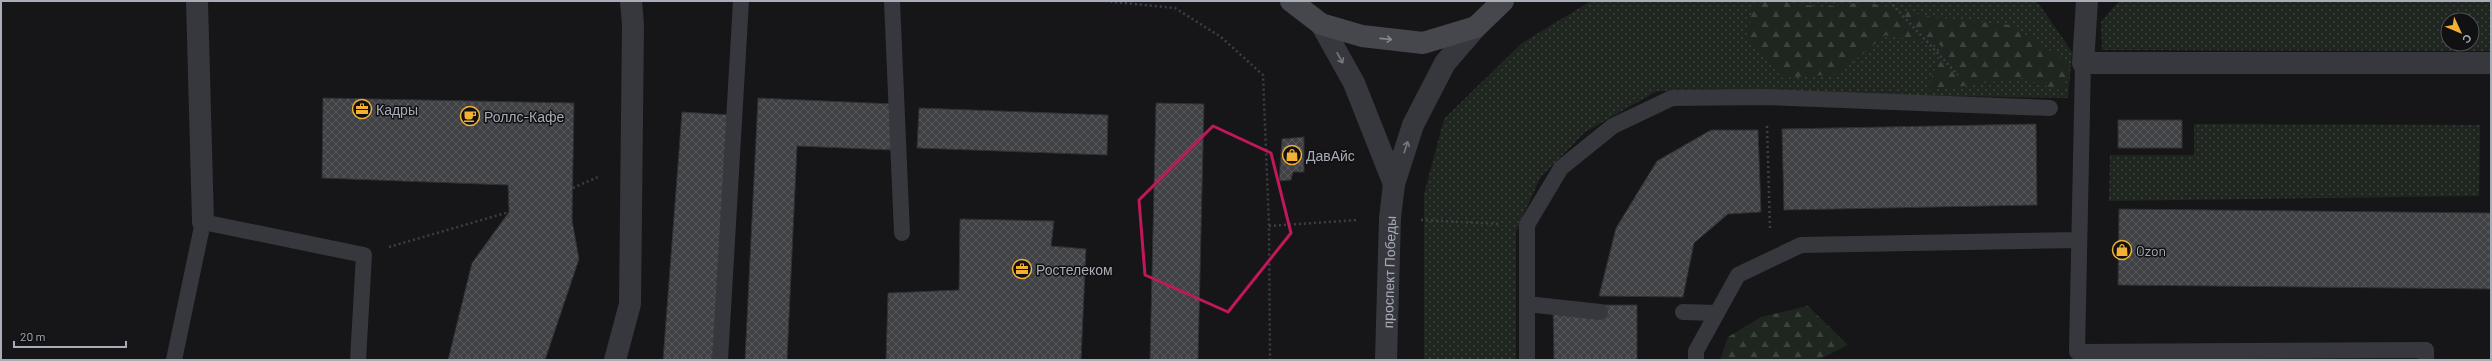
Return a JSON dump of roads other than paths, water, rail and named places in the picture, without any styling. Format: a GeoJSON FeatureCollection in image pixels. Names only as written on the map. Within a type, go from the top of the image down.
{"type":"FeatureCollection","features":[{"type":"Feature","properties":{"kind":"street"},"geometry":{"type":"LineString","coordinates":[[197,1],[203,222]]}},
{"type":"Feature","properties":{"kind":"street"},"geometry":{"type":"LineString","coordinates":[[615,360],[630,304],[633,33],[631,1]]}},
{"type":"Feature","properties":{"kind":"street"},"geometry":{"type":"LineString","coordinates":[[1290,1],[1321,24],[1362,36],[1423,43],[1476,27],[1503,1]]}},
{"type":"Feature","properties":{"kind":"street"},"geometry":{"type":"LineString","coordinates":[[2087,1],[2083,63],[2491,63]]}},
{"type":"Feature","properties":{"kind":"street"},"geometry":{"type":"LineString","coordinates":[[1321,24],[1354,83],[1394,184]]}},
{"type":"Feature","properties":{"kind":"street","name":"проспект Победы"},"geometry":{"type":"LineString","coordinates":[[1386,360],[1390,218],[1394,184],[1413,125],[1445,63],[1476,27]]}},
{"type":"Feature","properties":{"kind":"lane"},"geometry":{"type":"LineString","coordinates":[[720,360],[741,1]]}},
{"type":"Feature","properties":{"kind":"lane"},"geometry":{"type":"LineString","coordinates":[[892,1],[902,233]]}},
{"type":"Feature","properties":{"kind":"lane"},"geometry":{"type":"LineString","coordinates":[[2083,63],[2077,352],[2426,350],[2426,360]]}},
{"type":"Feature","properties":{"kind":"lane"},"geometry":{"type":"LineString","coordinates":[[1527,360],[1527,225],[1561,168],[1613,126],[1672,98],[1767,97],[2050,108]]}},
{"type":"Feature","properties":{"kind":"lane"},"geometry":{"type":"LineString","coordinates":[[174,360],[203,222],[364,255],[358,360]]}},
{"type":"Feature","properties":{"kind":"lane"},"geometry":{"type":"LineString","coordinates":[[1696,360],[1696,351],[1738,275],[1801,245],[2079,240]]}},
{"type":"Feature","properties":{"kind":"lane"},"geometry":{"type":"LineString","coordinates":[[1527,304],[1600,312]]}},
{"type":"Feature","properties":{"kind":"lane"},"geometry":{"type":"LineString","coordinates":[[1683,312],[1717,313]]}},
{"type":"Feature","properties":{"kind":"place","name":"Кадры"},"geometry":{"type":"Point","coordinates":[362,109]}},
{"type":"Feature","properties":{"kind":"place","name":"Роллс-Кафе"},"geometry":{"type":"Point","coordinates":[470,116]}},
{"type":"Feature","properties":{"kind":"place","name":"ДавАйс"},"geometry":{"type":"Point","coordinates":[1292,155]}},
{"type":"Feature","properties":{"kind":"place","name":"Ozon"},"geometry":{"type":"Point","coordinates":[2122,250]}},
{"type":"Feature","properties":{"kind":"place","name":"Ростелеком"},"geometry":{"type":"Point","coordinates":[1022,269]}}]}
